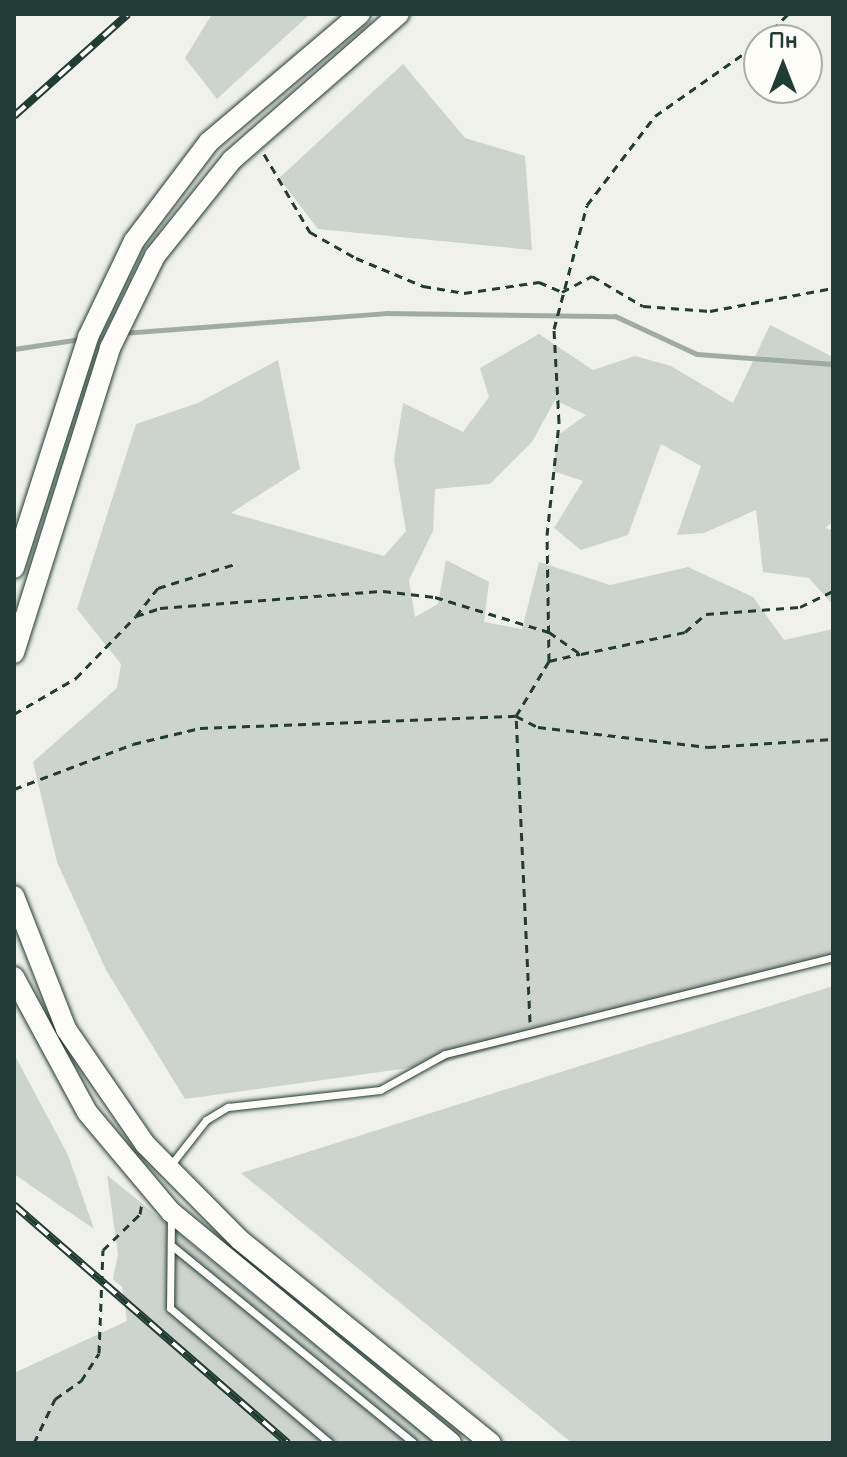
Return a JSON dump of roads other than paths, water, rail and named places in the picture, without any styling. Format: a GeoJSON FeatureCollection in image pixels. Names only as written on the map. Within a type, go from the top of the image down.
{"type":"FeatureCollection","features":[{"type":"Feature","properties":{"kind":"main road"},"geometry":{"type":"LineString","coordinates":[[15,565],[109,285],[209,142],[360,14]]}},
{"type":"Feature","properties":{"kind":"main road"},"geometry":{"type":"LineString","coordinates":[[14,653],[110,348],[155,256],[232,160],[399,14]]}},
{"type":"Feature","properties":{"kind":"main road"},"geometry":{"type":"LineString","coordinates":[[14,896],[66,1029],[108,1098],[168,1169],[240,1240],[491,1443]]}},
{"type":"Feature","properties":{"kind":"main road"},"geometry":{"type":"LineString","coordinates":[[14,977],[87,1112],[171,1212],[451,1443]]}},
{"type":"Feature","properties":{"kind":"lane"},"geometry":{"type":"LineString","coordinates":[[168,1169],[206,1120],[228,1107],[380,1090],[445,1054],[532,1038],[833,957]]}},
{"type":"Feature","properties":{"kind":"lane"},"geometry":{"type":"LineString","coordinates":[[171,1212],[170,1308],[330,1443]]}},
{"type":"Feature","properties":{"kind":"lane"},"geometry":{"type":"LineString","coordinates":[[171,1245],[414,1443]]}},
{"type":"Feature","properties":{"kind":"waterway"},"geometry":{"type":"LineString","coordinates":[[122,333],[386,313],[615,316],[697,354],[833,364]]}},
{"type":"Feature","properties":{"kind":"waterway"},"geometry":{"type":"LineString","coordinates":[[14,349],[80,339]]}},
{"type":"Feature","properties":{"kind":"railway"},"geometry":{"type":"LineString","coordinates":[[14,116],[128,14]]}},
{"type":"Feature","properties":{"kind":"railway"},"geometry":{"type":"LineString","coordinates":[[14,1205],[288,1443]]}}]}
